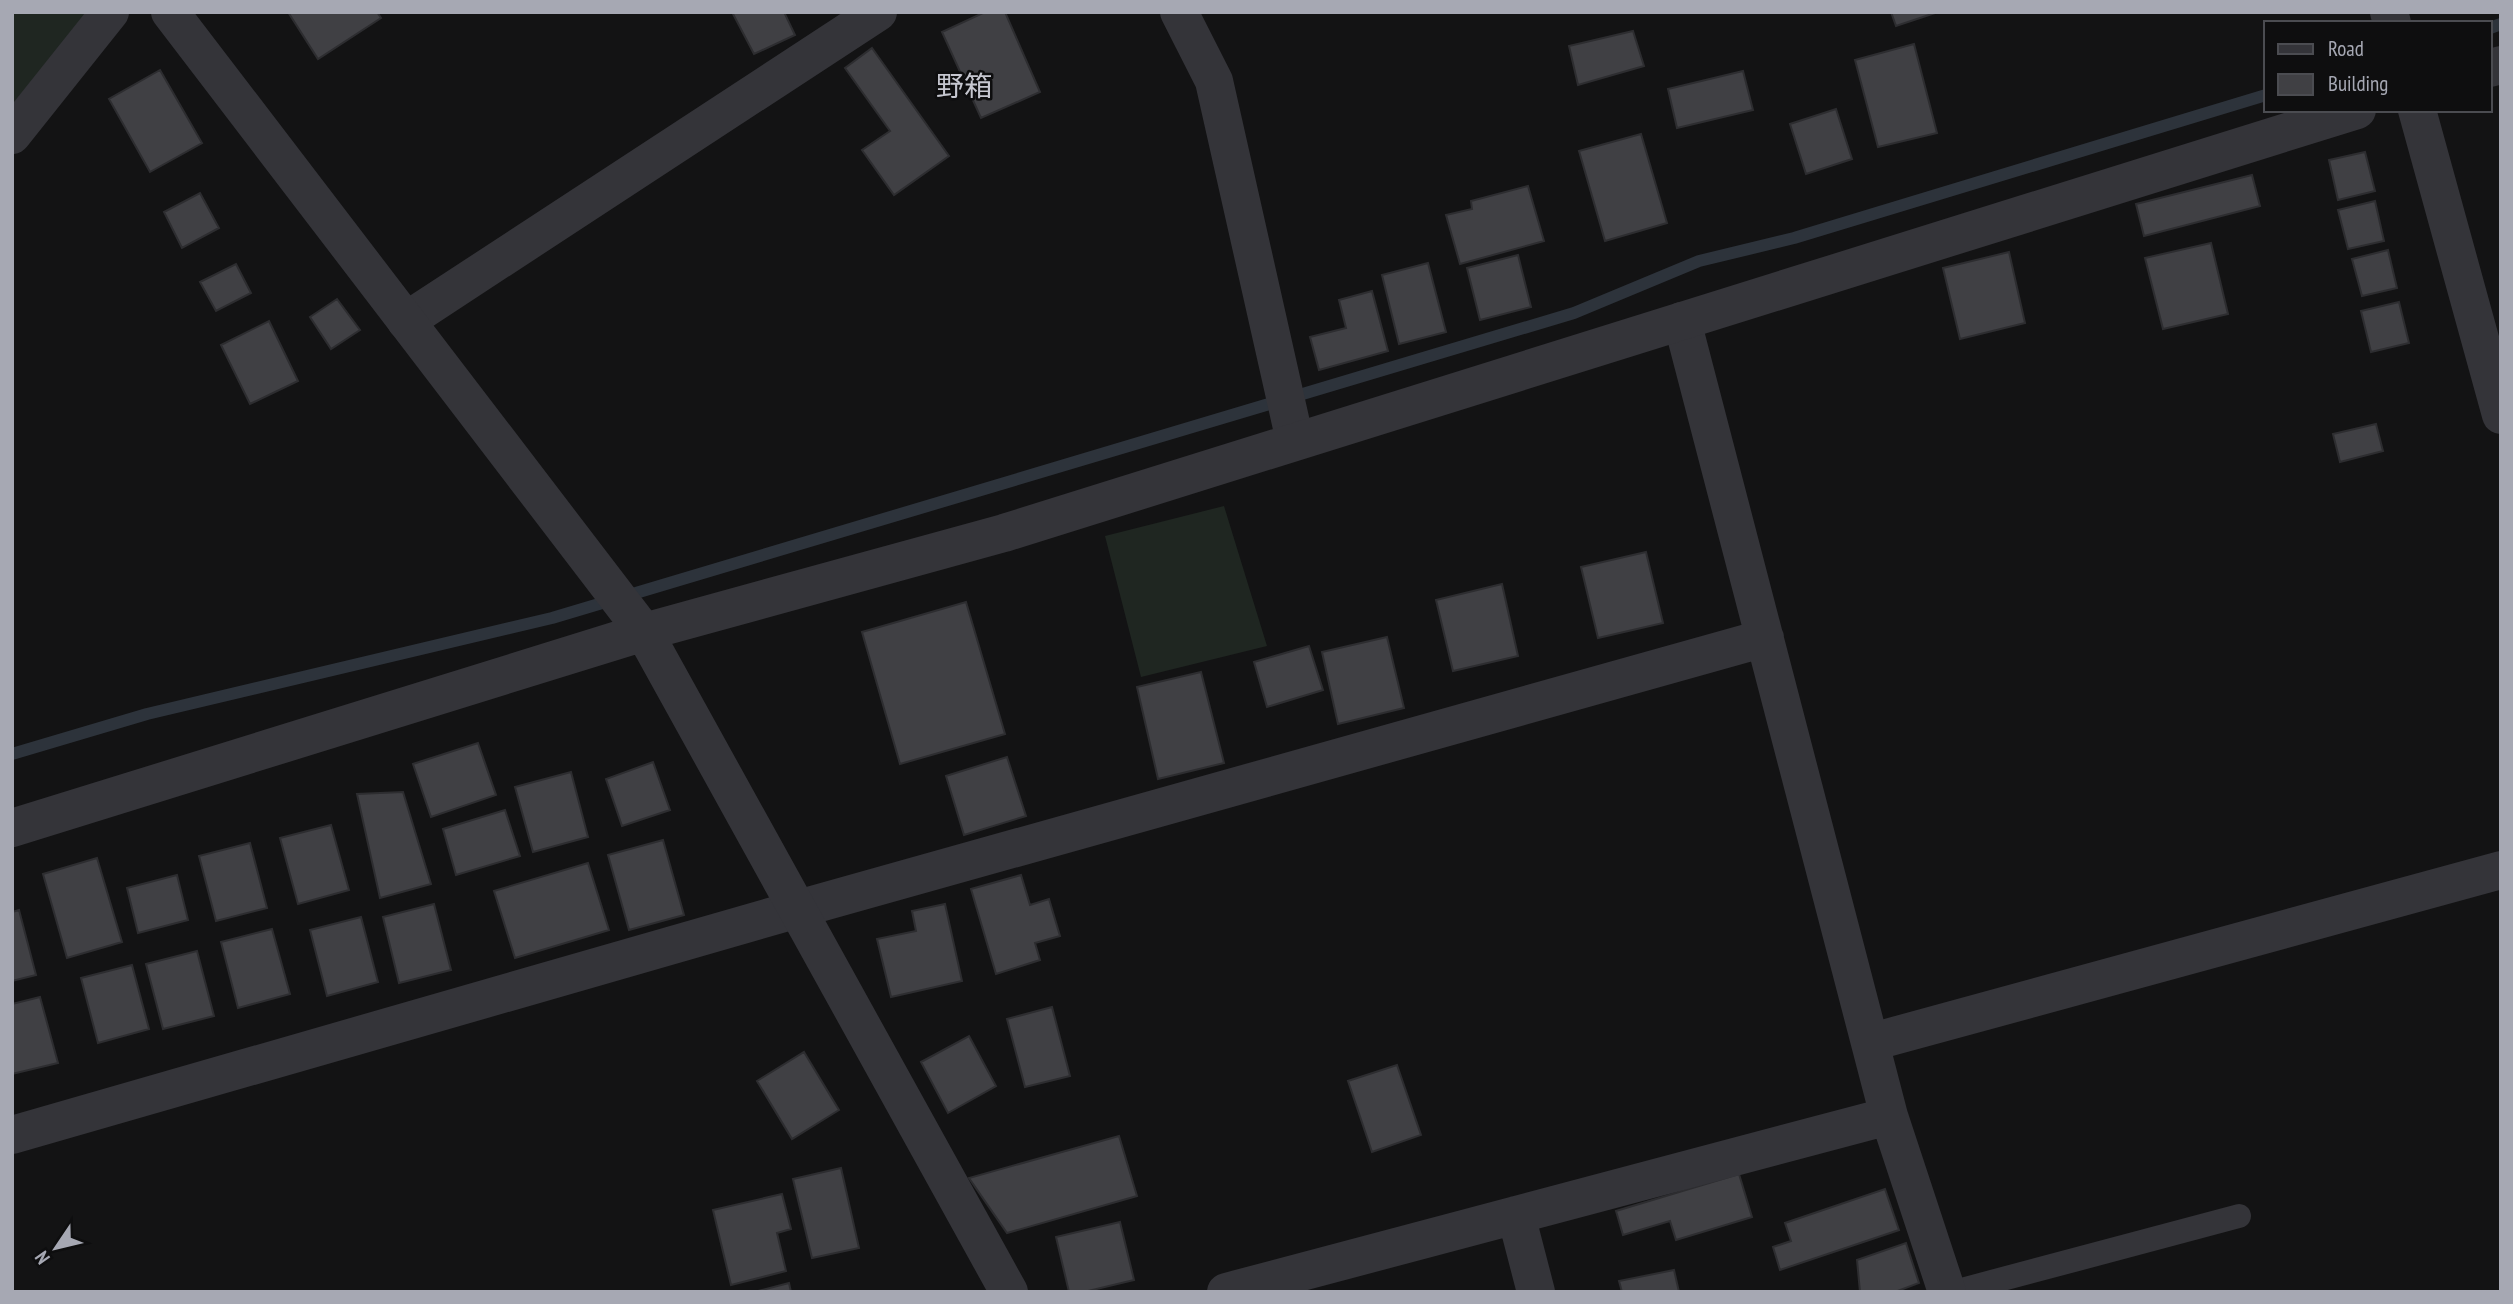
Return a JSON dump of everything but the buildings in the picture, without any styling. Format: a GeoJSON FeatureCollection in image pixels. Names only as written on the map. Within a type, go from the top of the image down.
{"type":"FeatureCollection","features":[{"type":"Feature","properties":{"kind":"street"},"geometry":{"type":"LineString","coordinates":[[12,135],[110,12]]}},
{"type":"Feature","properties":{"kind":"street"},"geometry":{"type":"LineString","coordinates":[[170,12],[644,632],[1009,1292]]}},
{"type":"Feature","properties":{"kind":"street"},"geometry":{"type":"LineString","coordinates":[[406,321],[878,12]]}},
{"type":"Feature","properties":{"kind":"street"},"geometry":{"type":"LineString","coordinates":[[1179,12],[1214,81],[1295,441]]}},
{"type":"Feature","properties":{"kind":"street"},"geometry":{"type":"LineString","coordinates":[[12,828],[644,632],[1004,533],[2351,112]]}},
{"type":"Feature","properties":{"kind":"street"},"geometry":{"type":"LineString","coordinates":[[2418,112],[2501,415]]}},
{"type":"Feature","properties":{"kind":"street"},"geometry":{"type":"LineString","coordinates":[[1682,321],[1872,1042],[1889,1116],[1947,1292]]}},
{"type":"Feature","properties":{"kind":"street"},"geometry":{"type":"LineString","coordinates":[[12,1135],[798,909],[1765,638]]}},
{"type":"Feature","properties":{"kind":"street"},"geometry":{"type":"LineString","coordinates":[[1872,1042],[2501,870]]}},
{"type":"Feature","properties":{"kind":"street"},"geometry":{"type":"LineString","coordinates":[[1226,1292],[1889,1116]]}},
{"type":"Feature","properties":{"kind":"street"},"geometry":{"type":"LineString","coordinates":[[1516,1214],[1536,1292]]}},
{"type":"Feature","properties":{"kind":"lane"},"geometry":{"type":"LineString","coordinates":[[1954,1292],[2239,1216]]}},
{"type":"Feature","properties":{"kind":"shaded area"},"geometry":{"type":"Polygon","coordinates":[[[12,12],[111,12],[12,136],[12,12]]]}},
{"type":"Feature","properties":{"kind":"shaded area"},"geometry":{"type":"Polygon","coordinates":[[[1224,506],[1267,646],[1141,677],[1105,536],[1224,506]]]}},
{"type":"Feature","properties":{"kind":"waterway"},"geometry":{"type":"LineString","coordinates":[[2492,27],[2501,24]]}},
{"type":"Feature","properties":{"kind":"waterway"},"geometry":{"type":"LineString","coordinates":[[12,754],[147,714],[552,618],[1574,313],[1699,261],[1794,238],[2264,96]]}},
{"type":"Feature","properties":{"kind":"district","name":"野箱"},"geometry":{"type":"Point","coordinates":[964,86]}}]}
